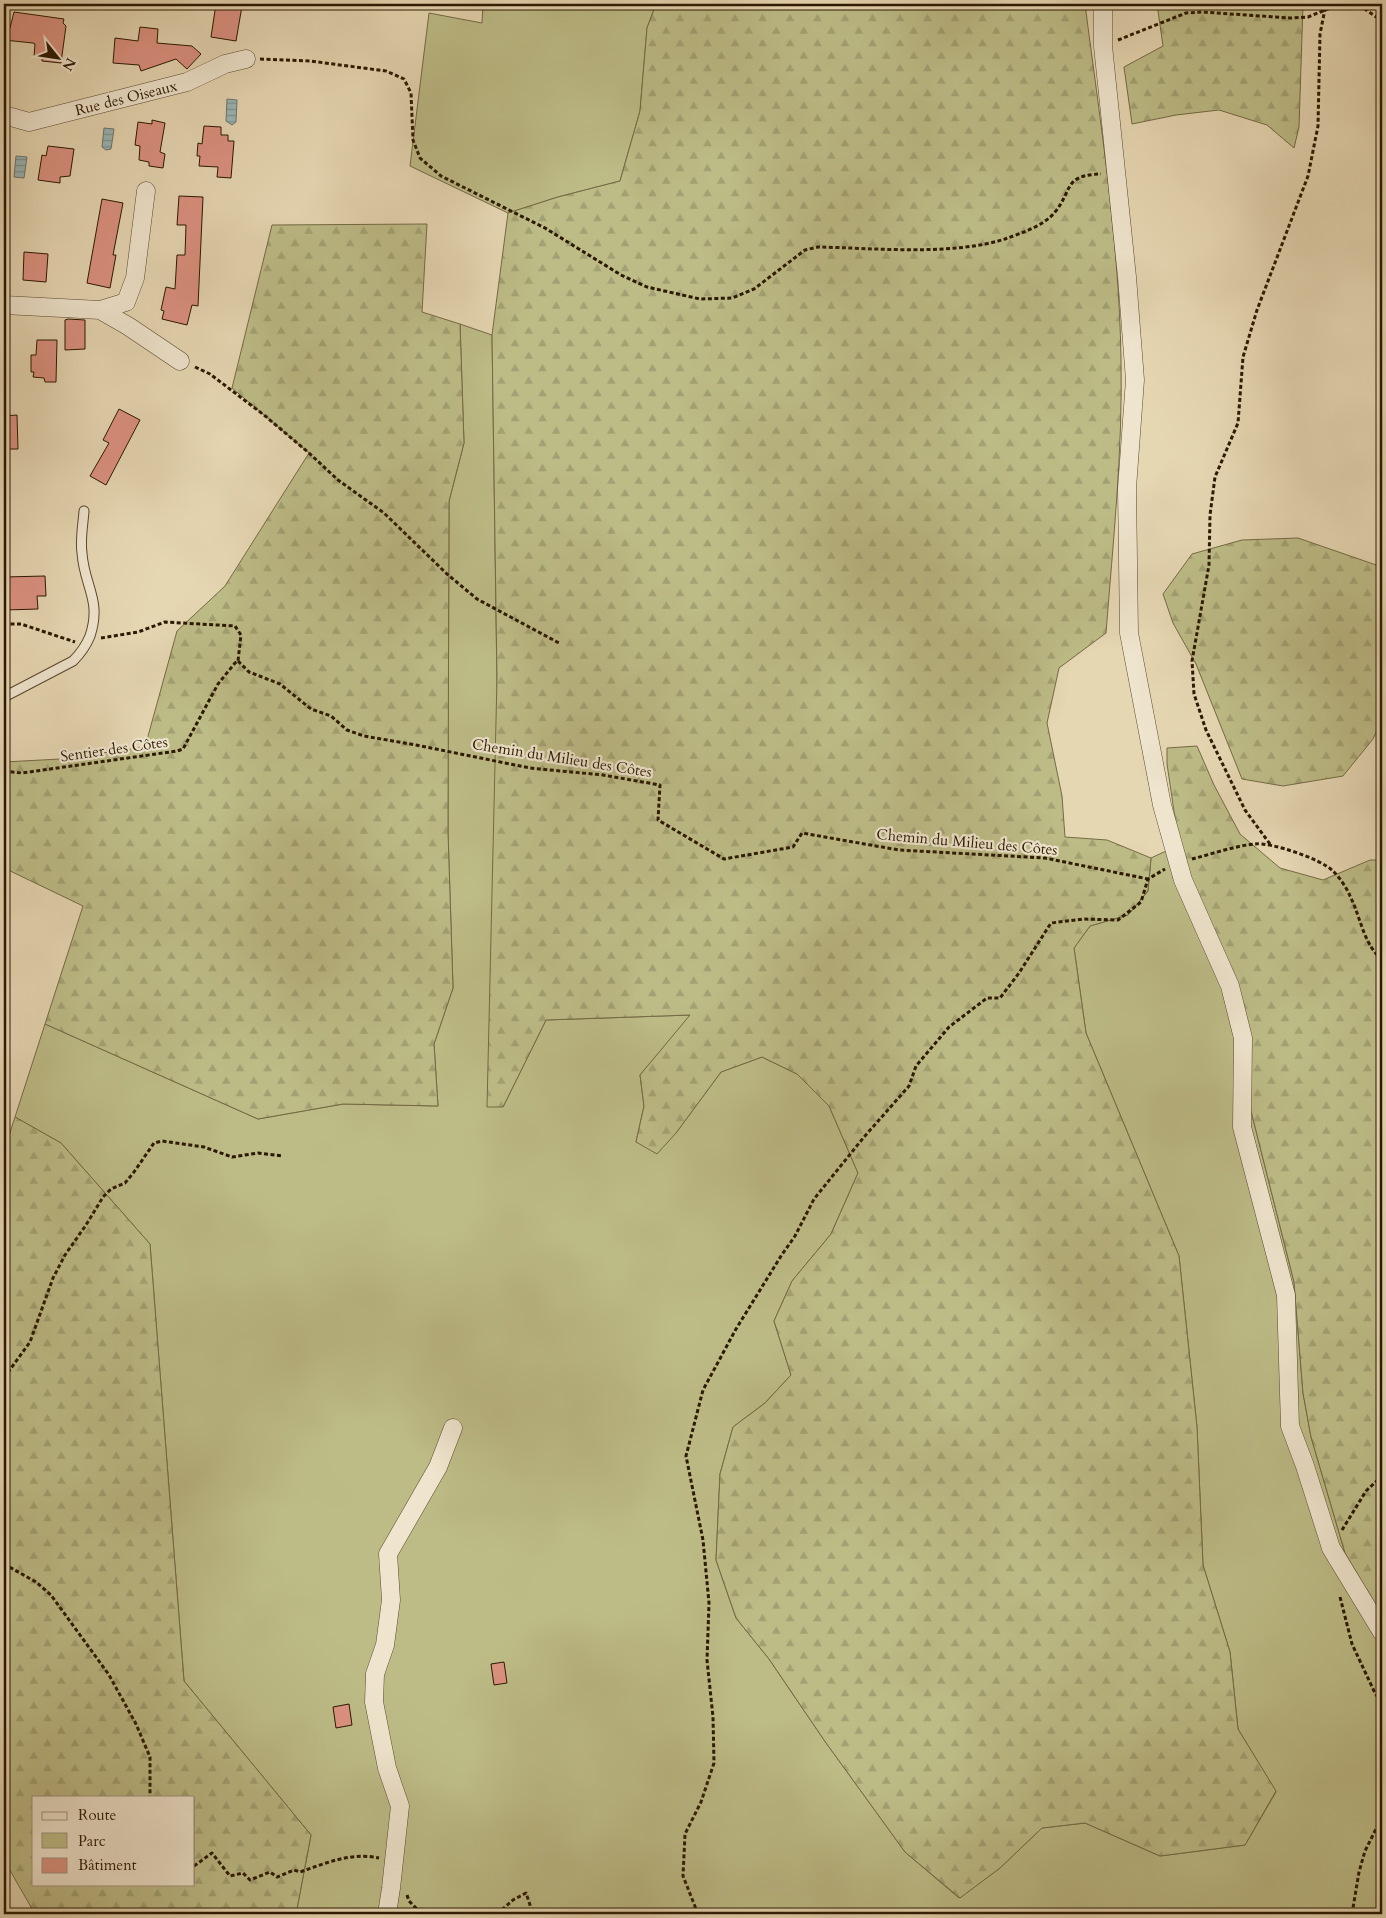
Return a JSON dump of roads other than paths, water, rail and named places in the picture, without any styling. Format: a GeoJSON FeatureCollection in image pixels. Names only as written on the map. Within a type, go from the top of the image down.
{"type":"FeatureCollection","features":[{"type":"Feature","properties":{"kind":"street"},"geometry":{"type":"LineString","coordinates":[[1103,4],[1103,46],[1117,174],[1135,380],[1127,488],[1129,633],[1162,805],[1183,880],[1230,986],[1243,1038],[1242,1127],[1286,1295],[1290,1426],[1331,1548],[1382,1632]]}},
{"type":"Feature","properties":{"kind":"street","name":"Rue des Oiseaux"},"geometry":{"type":"LineString","coordinates":[[4,115],[29,122],[188,82],[225,64],[246,59]]}},
{"type":"Feature","properties":{"kind":"street"},"geometry":{"type":"LineString","coordinates":[[4,305],[100,310],[126,302],[135,278],[146,191]]}},
{"type":"Feature","properties":{"kind":"street"},"geometry":{"type":"LineString","coordinates":[[100,310],[180,360]]}},
{"type":"Feature","properties":{"kind":"street"},"geometry":{"type":"LineString","coordinates":[[387,1914],[400,1806],[387,1768],[374,1702],[375,1674],[385,1645],[391,1600],[388,1554],[438,1467],[453,1428]]}},
{"type":"Feature","properties":{"kind":"lane"},"geometry":{"type":"LineString","coordinates":[[4,697],[73,661],[88,641],[94,622],[95,611],[82,553],[84,511]]}},
{"type":"Feature","properties":{"kind":"water"},"geometry":{"type":"Polygon","coordinates":[[[227,99],[237,100],[236,122],[232,125],[226,121],[227,99]]]}},
{"type":"Feature","properties":{"kind":"water"},"geometry":{"type":"Polygon","coordinates":[[[104,128],[114,129],[111,149],[106,150],[102,147],[104,128]]]}},
{"type":"Feature","properties":{"kind":"water"},"geometry":{"type":"Polygon","coordinates":[[[16,156],[27,157],[24,178],[14,177],[16,156]]]}}]}
